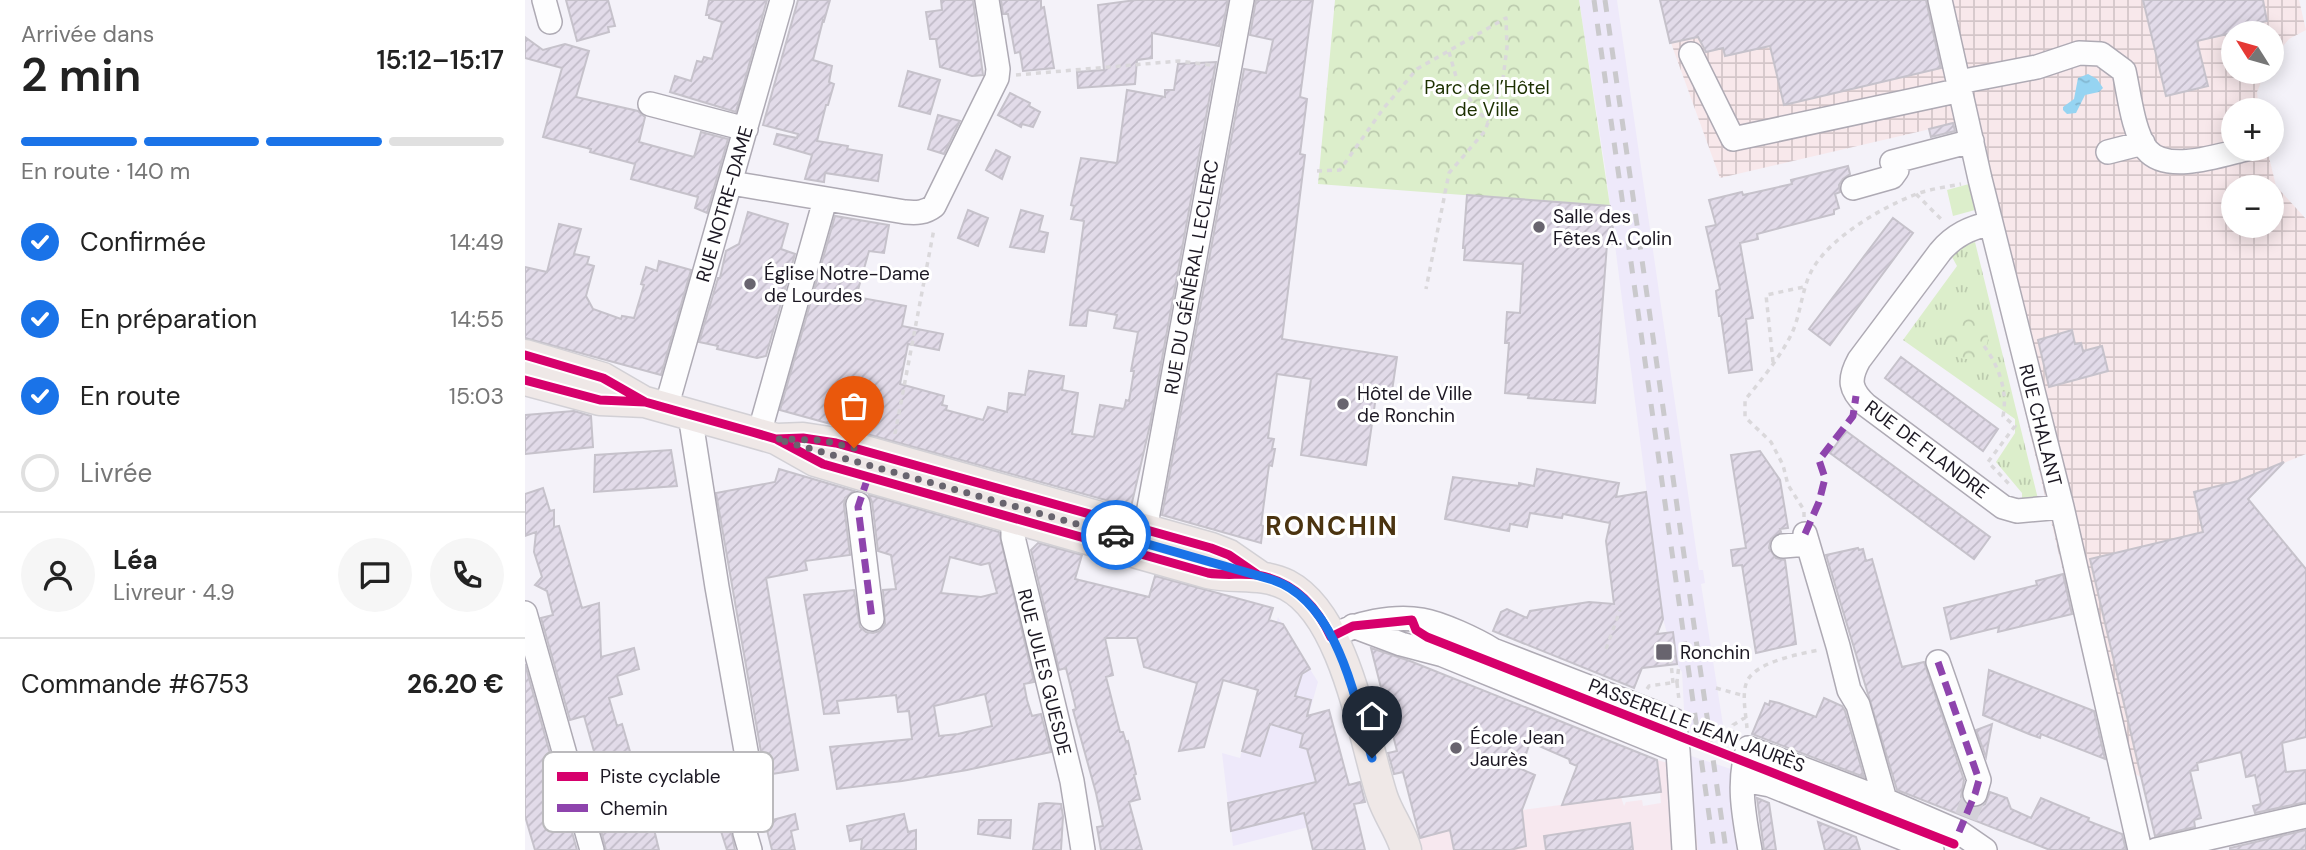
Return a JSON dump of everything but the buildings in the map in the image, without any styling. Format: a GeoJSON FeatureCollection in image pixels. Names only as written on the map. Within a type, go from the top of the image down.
{"type":"FeatureCollection","features":[{"type":"Feature","properties":{"kind":"main road"},"geometry":{"type":"LineString","coordinates":[[525,355],[603,377],[667,408]]}},
{"type":"Feature","properties":{"kind":"main road"},"geometry":{"type":"LineString","coordinates":[[525,380],[600,400],[667,408],[767,437],[814,461],[870,483],[1018,507],[1140,542],[1214,574],[1258,575],[1280,582],[1300,594],[1342,631],[1354,698],[1383,798],[1400,831],[1406,850]]}},
{"type":"Feature","properties":{"kind":"main road"},"geometry":{"type":"LineString","coordinates":[[1383,798],[1381,822],[1384,850]]}},
{"type":"Feature","properties":{"kind":"street","name":"RUE NOTRE-DAME"},"geometry":{"type":"LineString","coordinates":[[667,408],[782,0]]}},
{"type":"Feature","properties":{"kind":"street"},"geometry":{"type":"LineString","coordinates":[[731,183],[917,214],[934,206],[997,78],[987,0]]}},
{"type":"Feature","properties":{"kind":"street","name":"RUE DU GÉNÉRAL LECLERC"},"geometry":{"type":"LineString","coordinates":[[1140,542],[1241,0]]}},
{"type":"Feature","properties":{"kind":"street","name":"RUE CHALANT"},"geometry":{"type":"LineString","coordinates":[[1940,0],[2140,850]]}},
{"type":"Feature","properties":{"kind":"street"},"geometry":{"type":"LineString","coordinates":[[1691,54],[1733,139],[2037,67],[2079,53],[2101,54],[2124,72],[2138,134],[2147,151],[2163,160],[2199,161],[2221,155]]}},
{"type":"Feature","properties":{"kind":"street"},"geometry":{"type":"LineString","coordinates":[[650,104],[747,129]]}},
{"type":"Feature","properties":{"kind":"street"},"geometry":{"type":"LineString","coordinates":[[1853,188],[1892,177],[1897,170],[1895,161],[1972,141]]}},
{"type":"Feature","properties":{"kind":"street"},"geometry":{"type":"LineString","coordinates":[[2108,152],[2143,143]]}},
{"type":"Feature","properties":{"kind":"street"},"geometry":{"type":"LineString","coordinates":[[825,200],[767,437],[1018,507]]}},
{"type":"Feature","properties":{"kind":"street","name":"RUE DE FLANDRE"},"geometry":{"type":"LineString","coordinates":[[1991,223],[1976,226],[1958,235],[1940,252],[1859,360],[1853,375],[1853,390],[1866,405],[2003,506],[2017,511],[2061,507]]}},
{"type":"Feature","properties":{"kind":"street"},"geometry":{"type":"LineString","coordinates":[[525,369],[667,408],[717,587],[746,752]]}},
{"type":"Feature","properties":{"kind":"street"},"geometry":{"type":"LineString","coordinates":[[870,483],[872,620]]}},
{"type":"Feature","properties":{"kind":"street","name":"RUE JULES GUESDE"},"geometry":{"type":"LineString","coordinates":[[1018,507],[1013,537],[1072,781],[1083,850]]}},
{"type":"Feature","properties":{"kind":"street"},"geometry":{"type":"LineString","coordinates":[[1783,546],[1806,539],[1849,690],[1858,705],[1885,800]]}},
{"type":"Feature","properties":{"kind":"street"},"geometry":{"type":"LineString","coordinates":[[525,613],[564,752]]}},
{"type":"Feature","properties":{"kind":"street"},"geometry":{"type":"LineString","coordinates":[[1342,631],[1394,620],[1424,620],[1480,642],[1493,650],[1674,720],[1684,850]]}},
{"type":"Feature","properties":{"kind":"street"},"geometry":{"type":"LineString","coordinates":[[1342,631],[1443,655],[1678,751]]}},
{"type":"Feature","properties":{"kind":"street"},"geometry":{"type":"LineString","coordinates":[[1938,662],[1979,780],[1975,794]]}},
{"type":"Feature","properties":{"kind":"street"},"geometry":{"type":"LineString","coordinates":[[1750,850],[1742,805],[1748,748],[1963,829],[1985,850]]}},
{"type":"Feature","properties":{"kind":"street"},"geometry":{"type":"LineString","coordinates":[[1743,780],[1770,785],[1933,850]]}},
{"type":"Feature","properties":{"kind":"street"},"geometry":{"type":"LineString","coordinates":[[1383,798],[1394,850]]}},
{"type":"Feature","properties":{"kind":"street"},"geometry":{"type":"LineString","coordinates":[[2156,850],[2306,816]]}},
{"type":"Feature","properties":{"kind":"street"},"geometry":{"type":"LineString","coordinates":[[587,832],[592,850]]}},
{"type":"Feature","properties":{"kind":"path"},"geometry":{"type":"LineString","coordinates":[[1317,171],[1340,170],[1383,109],[1417,69],[1506,18],[1507,47],[1503,79],[1481,138],[1448,173],[1426,289]]}},
{"type":"Feature","properties":{"kind":"path"},"geometry":{"type":"LineString","coordinates":[[1449,52],[1457,80],[1488,122]]}},
{"type":"Feature","properties":{"kind":"path"},"geometry":{"type":"LineString","coordinates":[[997,78],[1179,61],[1229,68]]}},
{"type":"Feature","properties":{"kind":"path"},"geometry":{"type":"LineString","coordinates":[[1806,539],[1804,510],[1788,485],[1783,465],[1771,442],[1745,417],[1745,400],[1792,334],[1804,287],[1815,264],[1837,241],[1874,214],[1916,194],[1980,179]]}},
{"type":"Feature","properties":{"kind":"path"},"geometry":{"type":"LineString","coordinates":[[1916,194],[1958,235]]}},
{"type":"Feature","properties":{"kind":"path"},"geometry":{"type":"LineString","coordinates":[[870,483],[935,231],[928,210]]}},
{"type":"Feature","properties":{"kind":"path"},"geometry":{"type":"LineString","coordinates":[[1773,364],[1766,295],[1804,287]]}},
{"type":"Feature","properties":{"kind":"path"},"geometry":{"type":"LineString","coordinates":[[1984,346],[2001,380],[2005,406],[2003,416],[2015,426],[1988,462],[2033,510]]}},
{"type":"Feature","properties":{"kind":"path"},"geometry":{"type":"LineString","coordinates":[[1605,649],[1620,610]]}},
{"type":"Feature","properties":{"kind":"path"},"geometry":{"type":"LineString","coordinates":[[1748,748],[1745,696],[1746,683],[1751,674],[1789,657],[1838,646]]}},
{"type":"Feature","properties":{"kind":"path"},"geometry":{"type":"LineString","coordinates":[[1675,651],[1670,652],[1678,695]]}},
{"type":"Feature","properties":{"kind":"path"},"geometry":{"type":"LineString","coordinates":[[1675,683],[1679,664]]}},
{"type":"Feature","properties":{"kind":"path"},"geometry":{"type":"LineString","coordinates":[[1636,705],[1649,686],[1675,683]]}},
{"type":"Feature","properties":{"kind":"path"},"geometry":{"type":"LineString","coordinates":[[1716,688],[1745,696]]}},
{"type":"Feature","properties":{"kind":"shaded area"},"geometry":{"type":"Polygon","coordinates":[[[1579,0],[1617,0],[1699,570],[1703,570],[1705,583],[1701,584],[1726,744],[1685,727],[1682,672],[1677,664],[1673,633],[1667,633],[1663,619],[1605,167],[1579,0]]]}},
{"type":"Feature","properties":{"kind":"shaded area"},"geometry":{"type":"Polygon","coordinates":[[[1660,0],[2299,0],[2306,30],[2284,45],[2284,21],[2221,21],[2221,84],[2260,84],[2258,98],[2221,98],[2221,161],[2270,161],[2273,175],[2221,175],[2221,238],[2284,238],[2284,195],[2306,219],[2306,454],[2236,482],[2255,509],[2306,568],[2306,737],[2141,777],[2108,760],[1956,123],[1720,178],[1671,43],[1660,0]]]}},
{"type":"Feature","properties":{"kind":"shaded area"},"geometry":{"type":"Polygon","coordinates":[[[1278,617],[1318,682],[1303,735],[1334,728],[1356,815],[1233,846],[1222,753],[1240,758],[1278,617]]]}},
{"type":"Feature","properties":{"kind":"shaded area"},"geometry":{"type":"Polygon","coordinates":[[[1688,755],[1731,769],[1743,850],[1698,850],[1688,755]]]}},
{"type":"Feature","properties":{"kind":"shaded area"},"geometry":{"type":"Polygon","coordinates":[[[1657,760],[1690,769],[1698,850],[1422,850],[1412,810],[1470,796],[1509,764],[1535,775],[1522,810],[1621,797],[1624,806],[1626,802],[1642,800],[1643,806],[1661,803],[1657,760]]]}},
{"type":"Feature","properties":{"kind":"green space","name":"Parc de l’Hôtel de Ville"},"geometry":{"type":"Polygon","coordinates":[[[1335,0],[1579,0],[1610,206],[1318,184],[1335,0]]]}},
{"type":"Feature","properties":{"kind":"green space"},"geometry":{"type":"Polygon","coordinates":[[[1969,184],[1975,210],[1953,216],[1947,190],[1969,184]]]}},
{"type":"Feature","properties":{"kind":"green space"},"geometry":{"type":"Polygon","coordinates":[[[1975,242],[2038,499],[2022,500],[2022,493],[1996,462],[2015,433],[2015,419],[1903,340],[1957,266],[1952,257],[1961,247],[1975,242]]]}},
{"type":"Feature","properties":{"kind":"green space"},"geometry":{"type":"Polygon","coordinates":[[[1967,317],[1982,323],[1988,338],[1982,353],[1967,359],[1952,353],[1946,338],[1952,323],[1967,317]]]}},
{"type":"Feature","properties":{"kind":"water"},"geometry":{"type":"Polygon","coordinates":[[[2088,74],[2097,79],[2103,88],[2099,92],[2085,95],[2076,113],[2067,114],[2063,107],[2074,99],[2078,78],[2088,74]]]}},
{"type":"Feature","properties":{"kind":"tunnel"},"geometry":{"type":"LineString","coordinates":[[1966,817],[1975,794]]}},
{"type":"Feature","properties":{"kind":"railway"},"geometry":{"type":"LineString","coordinates":[[1594,0],[1714,850]]}},
{"type":"Feature","properties":{"kind":"railway"},"geometry":{"type":"LineString","coordinates":[[1605,0],[1726,850]]}},
{"type":"Feature","properties":{"kind":"marked path"},"geometry":{"type":"LineString","coordinates":[[1805,534],[1819,502],[1825,478],[1819,460],[1853,416],[1856,396]]}},
{"type":"Feature","properties":{"kind":"marked path"},"geometry":{"type":"LineString","coordinates":[[868,477],[858,507],[872,619]]}},
{"type":"Feature","properties":{"kind":"marked path"},"geometry":{"type":"LineString","coordinates":[[1938,662],[1979,780],[1959,832]]}},
{"type":"Feature","properties":{"kind":"cycle path"},"geometry":{"type":"LineString","coordinates":[[525,355],[603,378],[645,402]]}},
{"type":"Feature","properties":{"kind":"cycle path","name":"PASSERELLE JEAN JAURÈS"},"geometry":{"type":"LineString","coordinates":[[525,380],[600,400],[645,402],[752,432],[776,439],[823,464],[1208,573],[1251,574],[1270,578],[1302,596],[1331,637],[1353,626],[1412,620],[1416,630],[1427,637],[1954,844]]}},
{"type":"Feature","properties":{"kind":"cycle path"},"geometry":{"type":"LineString","coordinates":[[776,439],[803,438],[836,443],[1211,548],[1229,555],[1258,575]]}},
{"type":"Feature","properties":{"kind":"way so far"},"geometry":{"type":"LineString","coordinates":[[854,448],[821,440],[776,439],[1116,535]]}},
{"type":"Feature","properties":{"kind":"place","name":"Salle des Fêtes A. Colin"},"geometry":{"type":"Point","coordinates":[1539,227]}},
{"type":"Feature","properties":{"kind":"place","name":"Église Notre-Dame de Lourdes"},"geometry":{"type":"Point","coordinates":[750,284]}},
{"type":"Feature","properties":{"kind":"place","name":"Hôtel de Ville de Ronchin"},"geometry":{"type":"Point","coordinates":[1343,404]}},
{"type":"Feature","properties":{"kind":"place","name":"Ronchin"},"geometry":{"type":"Point","coordinates":[1664,652]}},
{"type":"Feature","properties":{"kind":"place","name":"École Jean Jaurès"},"geometry":{"type":"Point","coordinates":[1456,748]}},
{"type":"Feature","properties":{"kind":"district","name":"RONCHIN"},"geometry":{"type":"Point","coordinates":[1332,526]}},
{"type":"Feature","properties":{"kind":"route"},"geometry":{"type":"LineString","coordinates":[[1116,535],[1273,580],[1288,586],[1305,599],[1324,622],[1341,661],[1372,758]]}}]}
